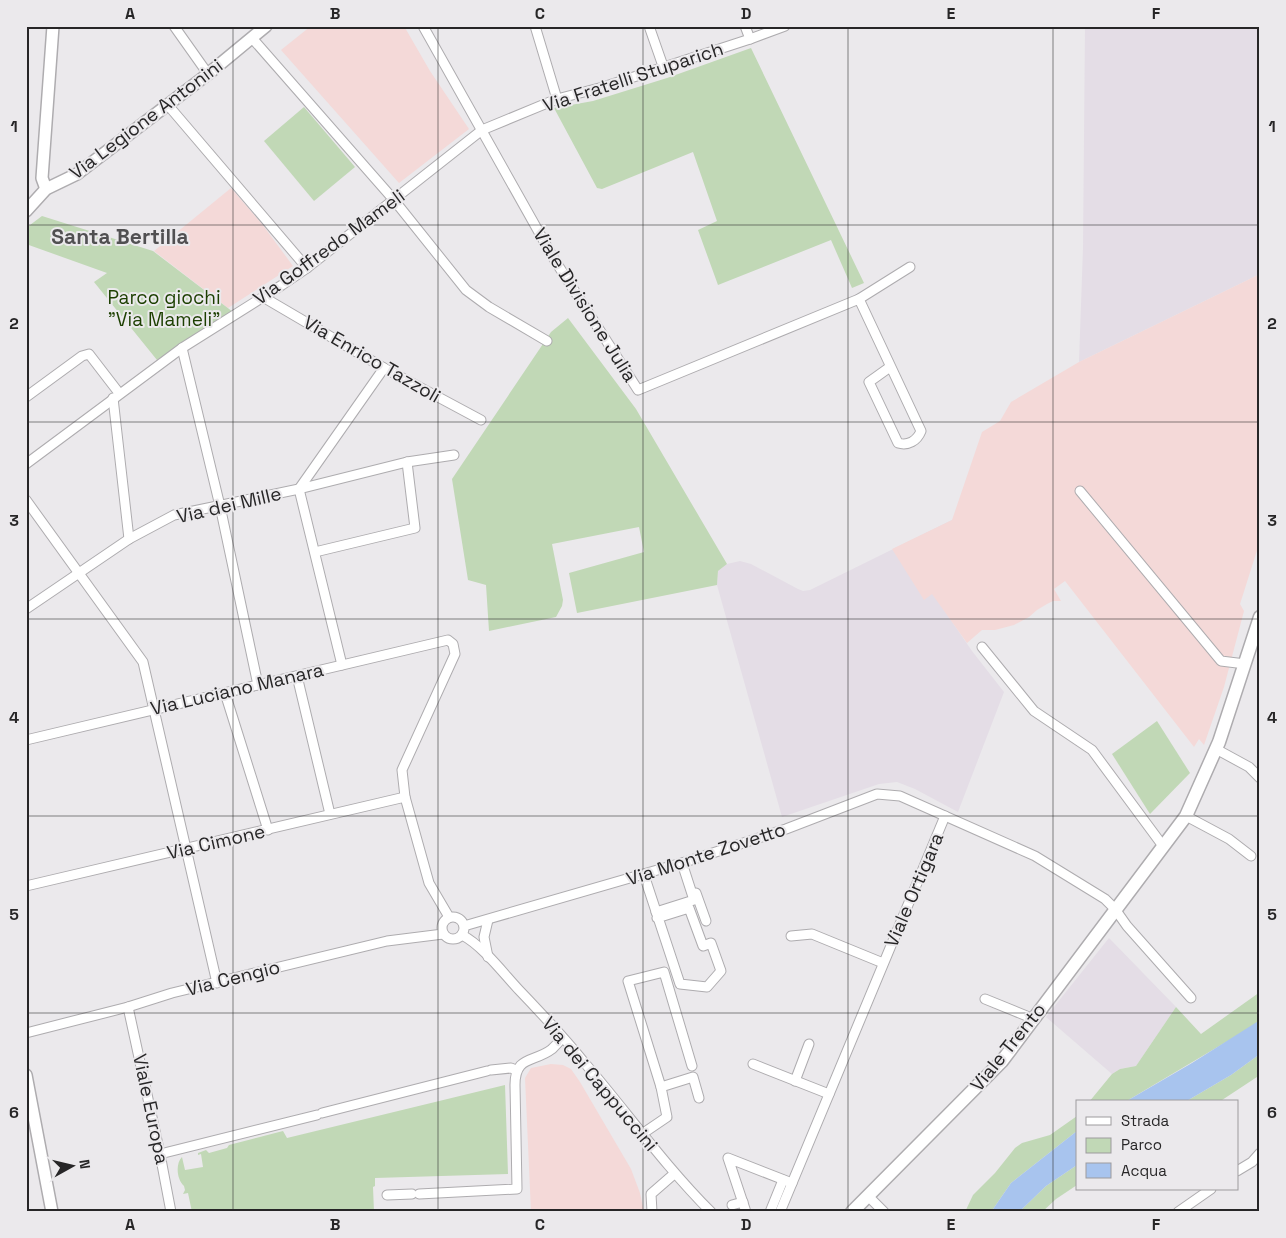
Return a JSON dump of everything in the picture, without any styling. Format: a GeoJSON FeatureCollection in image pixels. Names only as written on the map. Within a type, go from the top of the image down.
{"type":"FeatureCollection","features":[{"type":"Feature","properties":{"kind":"main road","name":"Viale Trento"},"geometry":{"type":"LineString","coordinates":[[852,1210],[1002,1061],[1186,816],[1216,749],[1259,623]]}},
{"type":"Feature","properties":{"kind":"street"},"geometry":{"type":"LineString","coordinates":[[46,188],[42,178],[53,26]]}},
{"type":"Feature","properties":{"kind":"street"},"geometry":{"type":"LineString","coordinates":[[174,26],[208,74]]}},
{"type":"Feature","properties":{"kind":"street","name":"Via Legione Antonini"},"geometry":{"type":"LineString","coordinates":[[26,211],[46,188],[77,174],[208,74],[266,26]]}},
{"type":"Feature","properties":{"kind":"street","name":"Viale Divisione Julia"},"geometry":{"type":"LineString","coordinates":[[422,26],[554,260],[638,390],[859,299]]}},
{"type":"Feature","properties":{"kind":"street"},"geometry":{"type":"LineString","coordinates":[[535,26],[557,99]]}},
{"type":"Feature","properties":{"kind":"street"},"geometry":{"type":"LineString","coordinates":[[649,26],[663,66]]}},
{"type":"Feature","properties":{"kind":"street"},"geometry":{"type":"LineString","coordinates":[[745,26],[750,39]]}},
{"type":"Feature","properties":{"kind":"street","name":"Via Fratelli Stuparich"},"geometry":{"type":"LineString","coordinates":[[482,130],[557,99],[603,87],[785,26]]}},
{"type":"Feature","properties":{"kind":"street"},"geometry":{"type":"LineString","coordinates":[[252,38],[394,200],[466,290],[488,307],[547,341]]}},
{"type":"Feature","properties":{"kind":"street"},"geometry":{"type":"LineString","coordinates":[[167,104],[307,268]]}},
{"type":"Feature","properties":{"kind":"street","name":"Via Goffredo Mameli"},"geometry":{"type":"LineString","coordinates":[[26,464],[116,395],[182,348],[307,268],[482,130]]}},
{"type":"Feature","properties":{"kind":"street"},"geometry":{"type":"LineString","coordinates":[[890,367],[869,382],[898,443],[903,445],[911,443],[921,431],[859,299],[910,267]]}},
{"type":"Feature","properties":{"kind":"street","name":"Via Enrico Tazzoli"},"geometry":{"type":"LineString","coordinates":[[263,297],[384,368],[481,420]]}},
{"type":"Feature","properties":{"kind":"street"},"geometry":{"type":"LineString","coordinates":[[182,348],[220,506],[258,685]]}},
{"type":"Feature","properties":{"kind":"street"},"geometry":{"type":"LineString","coordinates":[[26,396],[82,356],[89,354],[116,395],[129,539]]}},
{"type":"Feature","properties":{"kind":"street"},"geometry":{"type":"LineString","coordinates":[[342,664],[299,489],[384,368]]}},
{"type":"Feature","properties":{"kind":"street","name":"Via dei Mille"},"geometry":{"type":"LineString","coordinates":[[26,609],[129,539],[174,515],[299,489],[407,462],[454,454]]}},
{"type":"Feature","properties":{"kind":"street"},"geometry":{"type":"LineString","coordinates":[[315,552],[415,528],[407,462]]}},
{"type":"Feature","properties":{"kind":"street"},"geometry":{"type":"LineString","coordinates":[[1080,491],[1222,661],[1245,664]]}},
{"type":"Feature","properties":{"kind":"street"},"geometry":{"type":"LineString","coordinates":[[26,500],[143,662],[217,983]]}},
{"type":"Feature","properties":{"kind":"street","name":"Via Luciano Manara"},"geometry":{"type":"LineString","coordinates":[[26,740],[448,640],[453,644],[455,654],[402,770],[405,797]]}},
{"type":"Feature","properties":{"kind":"street"},"geometry":{"type":"LineString","coordinates":[[982,647],[1034,711],[1092,750],[1163,846]]}},
{"type":"Feature","properties":{"kind":"street"},"geometry":{"type":"LineString","coordinates":[[297,676],[330,814]]}},
{"type":"Feature","properties":{"kind":"street"},"geometry":{"type":"LineString","coordinates":[[225,693],[268,830]]}},
{"type":"Feature","properties":{"kind":"street"},"geometry":{"type":"LineString","coordinates":[[1216,749],[1249,767],[1260,778]]}},
{"type":"Feature","properties":{"kind":"street","name":"Via Monte Zovetto"},"geometry":{"type":"LineString","coordinates":[[463,930],[488,920],[683,863],[786,829],[877,794],[900,796],[1035,856],[1105,899],[1115,909]]}},
{"type":"Feature","properties":{"kind":"street"},"geometry":{"type":"LineString","coordinates":[[405,797],[429,883],[449,917]]}},
{"type":"Feature","properties":{"kind":"street","name":"Via Cimone"},"geometry":{"type":"LineString","coordinates":[[26,886],[405,797]]}},
{"type":"Feature","properties":{"kind":"street","name":"Viale Ortigara"},"geometry":{"type":"LineString","coordinates":[[780,1212],[945,816]]}},
{"type":"Feature","properties":{"kind":"street"},"geometry":{"type":"LineString","coordinates":[[1186,816],[1229,839],[1251,856]]}},
{"type":"Feature","properties":{"kind":"street"},"geometry":{"type":"LineString","coordinates":[[657,915],[694,900],[683,863]]}},
{"type":"Feature","properties":{"kind":"street"},"geometry":{"type":"LineString","coordinates":[[683,863],[706,921]]}},
{"type":"Feature","properties":{"kind":"street"},"geometry":{"type":"LineString","coordinates":[[644,875],[657,915],[680,984],[707,987],[722,971],[711,943],[703,946],[689,908],[657,915]]}},
{"type":"Feature","properties":{"kind":"street"},"geometry":{"type":"LineString","coordinates":[[1115,909],[1127,926],[1191,998]]}},
{"type":"Feature","properties":{"kind":"street"},"geometry":{"type":"LineString","coordinates":[[449,917],[459,918],[463,930],[457,938],[451,939],[443,934],[442,926],[449,917]]}},
{"type":"Feature","properties":{"kind":"street"},"geometry":{"type":"LineString","coordinates":[[488,920],[484,937],[488,957]]}},
{"type":"Feature","properties":{"kind":"street","name":"Via dei Cappuccini"},"geometry":{"type":"LineString","coordinates":[[463,930],[584,1061],[674,1174],[711,1212]]}},
{"type":"Feature","properties":{"kind":"street","name":"Via Cengio"},"geometry":{"type":"LineString","coordinates":[[26,1033],[128,1008],[172,993],[387,940],[443,934]]}},
{"type":"Feature","properties":{"kind":"street","name":"Viale Ortigara"},"geometry":{"type":"LineString","coordinates":[[791,936],[812,934],[883,964]]}},
{"type":"Feature","properties":{"kind":"street"},"geometry":{"type":"LineString","coordinates":[[642,1134],[667,1117],[661,1087],[628,981],[664,972],[692,1066]]}},
{"type":"Feature","properties":{"kind":"street"},"geometry":{"type":"LineString","coordinates":[[985,999],[1034,1018]]}},
{"type":"Feature","properties":{"kind":"street","name":"Viale Europa"},"geometry":{"type":"LineString","coordinates":[[128,1008],[171,1212]]}},
{"type":"Feature","properties":{"kind":"street"},"geometry":{"type":"LineString","coordinates":[[387,1195],[517,1189],[514,1085],[516,1070],[523,1062],[552,1049],[562,1038]]}},
{"type":"Feature","properties":{"kind":"street"},"geometry":{"type":"LineString","coordinates":[[795,1081],[809,1044]]}},
{"type":"Feature","properties":{"kind":"street"},"geometry":{"type":"LineString","coordinates":[[753,1064],[829,1094]]}},
{"type":"Feature","properties":{"kind":"street"},"geometry":{"type":"LineString","coordinates":[[160,1154],[489,1070],[511,1068],[516,1070]]}},
{"type":"Feature","properties":{"kind":"street"},"geometry":{"type":"LineString","coordinates":[[26,1075],[52,1212]]}},
{"type":"Feature","properties":{"kind":"street"},"geometry":{"type":"LineString","coordinates":[[661,1087],[693,1077],[699,1098]]}},
{"type":"Feature","properties":{"kind":"street"},"geometry":{"type":"LineString","coordinates":[[1238,1170],[1252,1162],[1260,1153]]}},
{"type":"Feature","properties":{"kind":"street"},"geometry":{"type":"LineString","coordinates":[[746,1212],[728,1158],[792,1183]]}},
{"type":"Feature","properties":{"kind":"street"},"geometry":{"type":"LineString","coordinates":[[652,1212],[651,1194],[674,1174]]}},
{"type":"Feature","properties":{"kind":"street"},"geometry":{"type":"LineString","coordinates":[[770,1212],[783,1180]]}},
{"type":"Feature","properties":{"kind":"street"},"geometry":{"type":"LineString","coordinates":[[1178,1212],[1210,1190]]}},
{"type":"Feature","properties":{"kind":"street"},"geometry":{"type":"LineString","coordinates":[[868,1196],[884,1212]]}},
{"type":"Feature","properties":{"kind":"street"},"geometry":{"type":"LineString","coordinates":[[732,1205],[743,1202]]}},
{"type":"Feature","properties":{"kind":"shaded area"},"geometry":{"type":"Polygon","coordinates":[[[311,26],[404,26],[430,71],[469,129],[399,183],[281,50],[311,26]]]}},
{"type":"Feature","properties":{"kind":"shaded area"},"geometry":{"type":"Polygon","coordinates":[[[1085,26],[1260,26],[1260,274],[1079,362],[1083,248],[1085,26]]]}},
{"type":"Feature","properties":{"kind":"shaded area"},"geometry":{"type":"Polygon","coordinates":[[[231,188],[262,224],[293,266],[228,308],[154,251],[231,188]]]}},
{"type":"Feature","properties":{"kind":"shaded area"},"geometry":{"type":"Polygon","coordinates":[[[1260,274],[1260,541],[1240,604],[1244,611],[1224,687],[1204,745],[1199,739],[1194,747],[1065,581],[1054,589],[1061,601],[1053,601],[1047,604],[1014,625],[995,630],[982,630],[967,643],[932,594],[924,600],[892,549],[952,520],[982,432],[1000,421],[1011,402],[1079,362],[1260,274]]]}},
{"type":"Feature","properties":{"kind":"shaded area"},"geometry":{"type":"Polygon","coordinates":[[[952,520],[927,585],[972,651],[1004,692],[958,812],[915,789],[897,782],[879,784],[782,817],[717,585],[718,571],[727,564],[740,561],[751,564],[798,589],[803,591],[810,590],[952,520]]]}},
{"type":"Feature","properties":{"kind":"shaded area"},"geometry":{"type":"Polygon","coordinates":[[[1109,938],[1176,1007],[1136,1066],[1120,1069],[1112,1074],[1046,1017],[1109,938]]]}},
{"type":"Feature","properties":{"kind":"shaded area"},"geometry":{"type":"Polygon","coordinates":[[[551,1064],[563,1065],[571,1069],[580,1082],[631,1169],[640,1193],[644,1212],[531,1212],[525,1078],[531,1068],[551,1064]]]}},
{"type":"Feature","properties":{"kind":"green space"},"geometry":{"type":"Polygon","coordinates":[[[751,48],[864,283],[852,288],[831,240],[718,285],[698,230],[717,221],[693,152],[602,189],[597,188],[554,108],[593,101],[667,78],[751,48]]]}},
{"type":"Feature","properties":{"kind":"green space"},"geometry":{"type":"Polygon","coordinates":[[[304,107],[355,167],[314,201],[264,141],[304,107]]]}},
{"type":"Feature","properties":{"kind":"green space","name":"Parco giochi \"Via Mameli\""},"geometry":{"type":"Polygon","coordinates":[[[42,216],[153,251],[233,312],[157,360],[94,282],[107,273],[26,244],[26,228],[42,216]]]}},
{"type":"Feature","properties":{"kind":"green space"},"geometry":{"type":"Polygon","coordinates":[[[568,318],[636,409],[727,564],[718,571],[717,585],[577,613],[569,573],[644,552],[639,527],[552,544],[563,600],[556,617],[489,631],[486,585],[468,580],[452,479],[551,332],[568,318]]]}},
{"type":"Feature","properties":{"kind":"green space"},"geometry":{"type":"Polygon","coordinates":[[[1157,721],[1190,773],[1150,814],[1112,754],[1157,721]]]}},
{"type":"Feature","properties":{"kind":"green space"},"geometry":{"type":"Polygon","coordinates":[[[1260,992],[1260,1020],[1253,1026],[1128,1100],[1091,1100],[1112,1074],[1120,1069],[1136,1066],[1176,1007],[1201,1034],[1260,992]]]}},
{"type":"Feature","properties":{"kind":"green space"},"geometry":{"type":"Polygon","coordinates":[[[1260,1054],[1260,1075],[1222,1100],[1188,1100],[1231,1075],[1260,1054]]]}},
{"type":"Feature","properties":{"kind":"green space"},"geometry":{"type":"Polygon","coordinates":[[[505,1085],[508,1174],[375,1178],[375,1186],[373,1187],[374,1212],[192,1212],[188,1193],[183,1194],[185,1190],[178,1172],[178,1164],[182,1157],[185,1170],[203,1167],[201,1154],[198,1155],[198,1153],[206,1150],[209,1153],[227,1148],[229,1145],[283,1131],[287,1138],[505,1085]]]}},
{"type":"Feature","properties":{"kind":"green space"},"geometry":{"type":"Polygon","coordinates":[[[1076,1117],[1076,1132],[1011,1183],[991,1212],[965,1212],[973,1195],[995,1173],[1015,1148],[1022,1143],[1050,1135],[1076,1117]]]}},
{"type":"Feature","properties":{"kind":"green space"},"geometry":{"type":"Polygon","coordinates":[[[1076,1166],[1076,1186],[1056,1199],[1042,1212],[1019,1212],[1046,1186],[1076,1166]]]}},
{"type":"Feature","properties":{"kind":"water"},"geometry":{"type":"Polygon","coordinates":[[[1260,1020],[1260,1054],[1231,1075],[1188,1100],[1128,1100],[1260,1020]]]}},
{"type":"Feature","properties":{"kind":"water"},"geometry":{"type":"Polygon","coordinates":[[[1076,1132],[1076,1166],[1046,1186],[1019,1212],[991,1212],[1011,1183],[1076,1132]]]}},
{"type":"Feature","properties":{"kind":"district","name":"Santa Bertilla"},"geometry":{"type":"Point","coordinates":[120,236]}}]}
